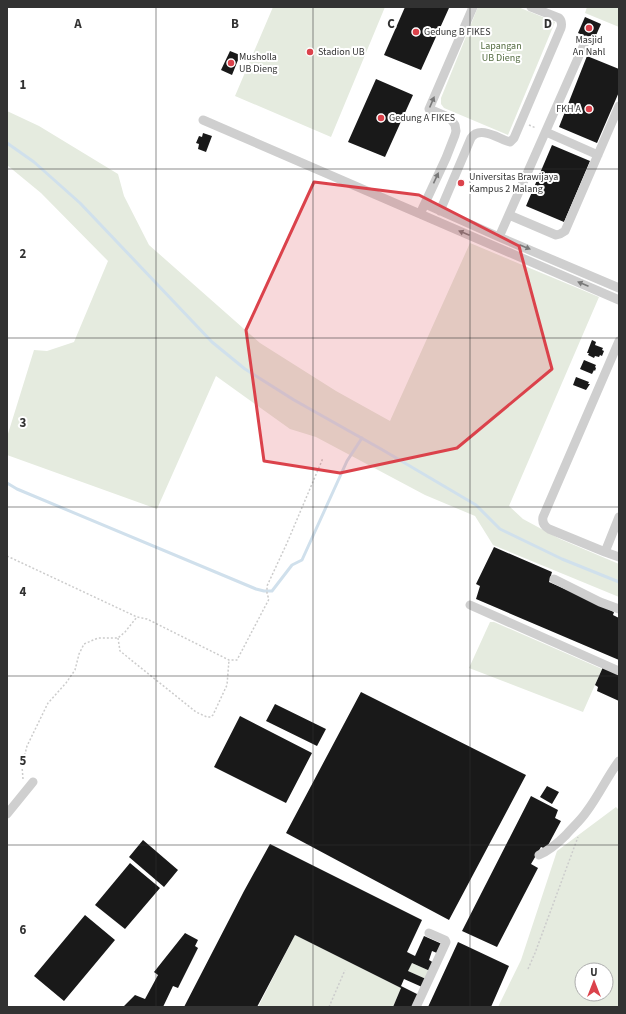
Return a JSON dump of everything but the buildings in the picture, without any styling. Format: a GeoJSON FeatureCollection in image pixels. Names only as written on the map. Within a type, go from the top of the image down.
{"type":"FeatureCollection","features":[{"type":"Feature","properties":{"kind":"street"},"geometry":{"type":"LineString","coordinates":[[420,214],[446,158],[456,131],[455,125],[450,118],[429,109],[473,7]]}},
{"type":"Feature","properties":{"kind":"street"},"geometry":{"type":"LineString","coordinates":[[440,211],[471,138],[478,133],[486,133],[510,142],[514,138],[521,123],[562,24],[559,18],[531,7]]}},
{"type":"Feature","properties":{"kind":"street"},"geometry":{"type":"LineString","coordinates":[[499,237],[586,40]]}},
{"type":"Feature","properties":{"kind":"street"},"geometry":{"type":"LineString","coordinates":[[509,215],[556,235],[565,231],[619,106]]}},
{"type":"Feature","properties":{"kind":"street"},"geometry":{"type":"LineString","coordinates":[[203,120],[619,300]]}},
{"type":"Feature","properties":{"kind":"street"},"geometry":{"type":"LineString","coordinates":[[546,132],[598,155]]}},
{"type":"Feature","properties":{"kind":"street"},"geometry":{"type":"LineString","coordinates":[[425,204],[619,288]]}},
{"type":"Feature","properties":{"kind":"street"},"geometry":{"type":"LineString","coordinates":[[619,341],[542,517],[544,525],[549,529],[619,557]]}},
{"type":"Feature","properties":{"kind":"street"},"geometry":{"type":"LineString","coordinates":[[604,552],[619,517]]}},
{"type":"Feature","properties":{"kind":"street"},"geometry":{"type":"LineString","coordinates":[[554,579],[600,602],[619,609]]}},
{"type":"Feature","properties":{"kind":"street"},"geometry":{"type":"LineString","coordinates":[[470,605],[619,671]]}},
{"type":"Feature","properties":{"kind":"street"},"geometry":{"type":"LineString","coordinates":[[539,855],[557,844],[575,826],[587,811],[619,761]]}},
{"type":"Feature","properties":{"kind":"street"},"geometry":{"type":"LineString","coordinates":[[7,814],[31,785]]}},
{"type":"Feature","properties":{"kind":"street"},"geometry":{"type":"LineString","coordinates":[[416,1007],[446,942],[445,940],[429,933]]}},
{"type":"Feature","properties":{"kind":"path"},"geometry":{"type":"LineString","coordinates":[[521,123],[546,132]]}},
{"type":"Feature","properties":{"kind":"path"},"geometry":{"type":"LineString","coordinates":[[7,556],[137,617],[147,619],[229,660],[237,660],[269,599],[267,594],[267,586],[323,458]]}},
{"type":"Feature","properties":{"kind":"path"},"geometry":{"type":"LineString","coordinates":[[31,785],[23,779],[22,766],[27,746],[38,720],[48,703],[66,683],[75,670],[79,654],[84,644],[98,638],[118,638],[137,617]]}},
{"type":"Feature","properties":{"kind":"path"},"geometry":{"type":"LineString","coordinates":[[118,638],[120,651],[196,712],[207,717],[213,716],[227,684],[229,660]]}},
{"type":"Feature","properties":{"kind":"path"},"geometry":{"type":"LineString","coordinates":[[528,969],[580,832]]}},
{"type":"Feature","properties":{"kind":"path"},"geometry":{"type":"LineString","coordinates":[[329,1007],[345,970]]}},
{"type":"Feature","properties":{"kind":"highlighted area"},"geometry":{"type":"Polygon","coordinates":[[[314,182],[419,195],[519,246],[552,369],[457,448],[340,473],[264,461],[246,330],[314,182]]]}},
{"type":"Feature","properties":{"kind":"green space","name":"Stadion UB"},"geometry":{"type":"Polygon","coordinates":[[[273,7],[385,7],[331,137],[235,96],[273,7]]]}},
{"type":"Feature","properties":{"kind":"green space","name":"Lapangan UB Dieng"},"geometry":{"type":"Polygon","coordinates":[[[478,7],[518,7],[555,22],[508,135],[444,108],[441,104],[441,98],[478,7]]]}},
{"type":"Feature","properties":{"kind":"green space"},"geometry":{"type":"Polygon","coordinates":[[[587,7],[619,7],[619,27],[585,13],[587,7]]]}},
{"type":"Feature","properties":{"kind":"green space"},"geometry":{"type":"Polygon","coordinates":[[[7,111],[39,126],[118,174],[124,196],[149,245],[260,343],[336,391],[390,421],[470,243],[599,297],[509,506],[523,519],[560,539],[619,564],[619,597],[493,545],[475,516],[425,495],[316,437],[290,429],[216,376],[157,509],[7,455],[7,437],[34,350],[47,351],[74,342],[108,261],[41,193],[7,165],[7,111]]]}},
{"type":"Feature","properties":{"kind":"green space"},"geometry":{"type":"Polygon","coordinates":[[[490,622],[494,622],[602,669],[583,712],[469,668],[490,622]]]}},
{"type":"Feature","properties":{"kind":"green space"},"geometry":{"type":"Polygon","coordinates":[[[616,807],[619,810],[619,1007],[498,1007],[521,960],[557,851],[616,807]]]}},
{"type":"Feature","properties":{"kind":"green space"},"geometry":{"type":"Polygon","coordinates":[[[295,935],[401,988],[393,1007],[258,1007],[295,935]]]}},
{"type":"Feature","properties":{"kind":"green space"},"geometry":{"type":"Polygon","coordinates":[[[412,963],[430,971],[426,979],[408,971],[412,963]]]}},
{"type":"Feature","properties":{"kind":"waterway"},"geometry":{"type":"LineString","coordinates":[[7,143],[34,162],[80,203],[212,342],[245,369],[294,400],[476,505],[500,529],[562,559],[619,582]]}},
{"type":"Feature","properties":{"kind":"waterway"},"geometry":{"type":"LineString","coordinates":[[7,483],[17,489],[256,589],[272,591],[292,565],[302,560],[347,461],[362,438]]}},
{"type":"Feature","properties":{"kind":"place","name":"Masjid An Nahl"},"geometry":{"type":"Point","coordinates":[589,28]}},
{"type":"Feature","properties":{"kind":"place","name":"Gedung B FIKES"},"geometry":{"type":"Point","coordinates":[416,32]}},
{"type":"Feature","properties":{"kind":"place","name":"Stadion UB"},"geometry":{"type":"Point","coordinates":[310,52]}},
{"type":"Feature","properties":{"kind":"place","name":"Musholla UB Dieng"},"geometry":{"type":"Point","coordinates":[231,63]}},
{"type":"Feature","properties":{"kind":"place","name":"FKH A"},"geometry":{"type":"Point","coordinates":[589,109]}},
{"type":"Feature","properties":{"kind":"place","name":"Gedung A FIKES"},"geometry":{"type":"Point","coordinates":[381,118]}},
{"type":"Feature","properties":{"kind":"place","name":"Universitas Brawijaya Kampus 2 Malang"},"geometry":{"type":"Point","coordinates":[461,183]}}]}
